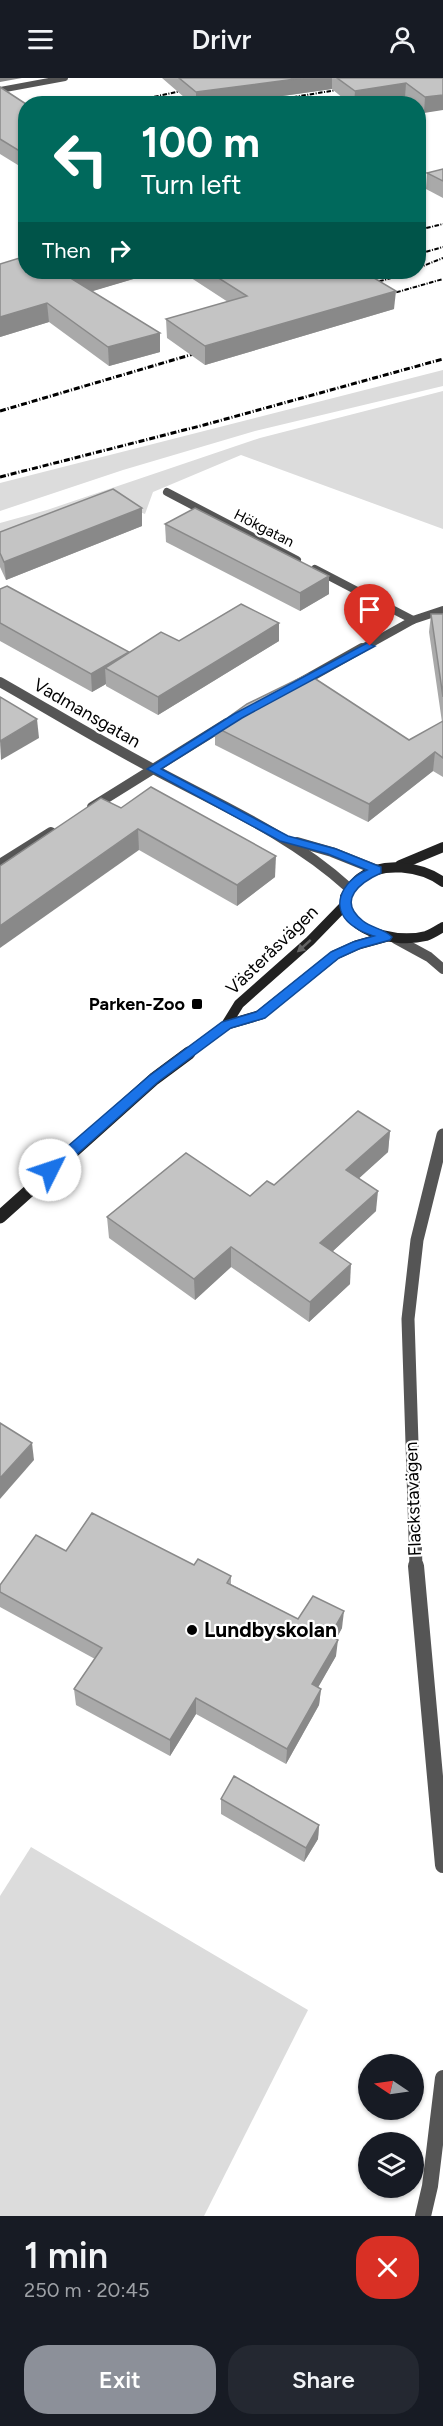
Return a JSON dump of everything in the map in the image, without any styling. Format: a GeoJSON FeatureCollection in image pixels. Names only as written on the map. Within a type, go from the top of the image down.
{"type":"FeatureCollection","features":[{"type":"Feature","properties":{"kind":"street"},"geometry":{"type":"LineString","coordinates":[[0,90],[65,78]]}},
{"type":"Feature","properties":{"kind":"street","name":"Hökgatan"},"geometry":{"type":"LineString","coordinates":[[167,492],[413,620]]}},
{"type":"Feature","properties":{"kind":"street"},"geometry":{"type":"LineString","coordinates":[[288,689],[413,620],[443,610]]}},
{"type":"Feature","properties":{"kind":"street","name":"Vadmansgatan"},"geometry":{"type":"LineString","coordinates":[[0,682],[153,769],[284,838],[320,862],[349,888]]}},
{"type":"Feature","properties":{"kind":"street"},"geometry":{"type":"LineString","coordinates":[[81,813],[238,716]]}},
{"type":"Feature","properties":{"kind":"street"},"geometry":{"type":"LineString","coordinates":[[0,864],[61,826]]}},
{"type":"Feature","properties":{"kind":"street","name":"Vadmansgatan"},"geometry":{"type":"LineString","coordinates":[[284,838],[332,852],[377,870]]}},
{"type":"Feature","properties":{"kind":"street"},"geometry":{"type":"LineString","coordinates":[[443,847],[396,867],[377,870],[360,878],[349,888],[346,904],[348,913],[359,925],[429,957],[443,969]]}},
{"type":"Feature","properties":{"kind":"street"},"geometry":{"type":"LineString","coordinates":[[396,867],[415,869],[443,882]]}},
{"type":"Feature","properties":{"kind":"street","name":"Västeråsvägen"},"geometry":{"type":"LineString","coordinates":[[226,1025],[239,1004],[310,941],[346,904]]}},
{"type":"Feature","properties":{"kind":"street","name":"Västeråsvägen"},"geometry":{"type":"LineString","coordinates":[[0,1217],[154,1079],[226,1025],[261,1015],[335,955],[357,945],[391,938],[421,938],[443,927]]}},
{"type":"Feature","properties":{"kind":"street","name":"Flackstavägen"},"geometry":{"type":"LineString","coordinates":[[443,1135],[417,1240],[408,1329],[417,1588],[443,1865]]}},
{"type":"Feature","properties":{"kind":"street"},"geometry":{"type":"LineString","coordinates":[[423,2216],[430,2186],[443,2078]]}},
{"type":"Feature","properties":{"kind":"shaded area"},"geometry":{"type":"Polygon","coordinates":[[[443,370],[443,386],[255,431],[123,470],[0,511],[0,483],[443,370]]]}},
{"type":"Feature","properties":{"kind":"shaded area"},"geometry":{"type":"Polygon","coordinates":[[[443,391],[443,529],[241,455],[153,492],[145,514],[108,499],[0,542],[0,523],[47,510],[260,438],[443,391]]]}},
{"type":"Feature","properties":{"kind":"shaded area"},"geometry":{"type":"Polygon","coordinates":[[[31,1847],[308,2010],[204,2216],[0,2216],[0,1896],[31,1847]]]}},
{"type":"Feature","properties":{"kind":"building"},"geometry":{"type":"Polygon","coordinates":[[[179,78],[303,78],[196,92],[179,78]]]}},
{"type":"Feature","properties":{"kind":"building"},"geometry":{"type":"Polygon","coordinates":[[[337,78],[443,78],[443,95],[426,97],[406,83],[355,91],[337,78]]]}},
{"type":"Feature","properties":{"kind":"building"},"geometry":{"type":"Polygon","coordinates":[[[0,87],[18,99],[18,150],[0,139],[0,87]]]}},
{"type":"Feature","properties":{"kind":"building"},"geometry":{"type":"Polygon","coordinates":[[[443,169],[443,181],[427,173],[443,169]]]}},
{"type":"Feature","properties":{"kind":"building"},"geometry":{"type":"Polygon","coordinates":[[[18,258],[18,279],[72,279],[160,333],[108,347],[47,303],[0,317],[0,264],[18,258]]]}},
{"type":"Feature","properties":{"kind":"building"},"geometry":{"type":"Polygon","coordinates":[[[220,279],[376,279],[396,291],[205,346],[166,319],[247,296],[220,279]]]}},
{"type":"Feature","properties":{"kind":"building"},"geometry":{"type":"Polygon","coordinates":[[[113,489],[142,508],[4,562],[0,553],[0,532],[113,489]]]}},
{"type":"Feature","properties":{"kind":"building"},"geometry":{"type":"Polygon","coordinates":[[[195,508],[329,576],[300,593],[165,524],[195,508]]]}},
{"type":"Feature","properties":{"kind":"building"},"geometry":{"type":"Polygon","coordinates":[[[7,586],[129,652],[91,674],[0,623],[0,589],[7,586]]]}},
{"type":"Feature","properties":{"kind":"building"},"geometry":{"type":"Polygon","coordinates":[[[241,604],[279,623],[158,697],[105,668],[161,632],[179,641],[241,604]]]}},
{"type":"Feature","properties":{"kind":"building"},"geometry":{"type":"Polygon","coordinates":[[[431,614],[443,614],[443,697],[431,614]]]}},
{"type":"Feature","properties":{"kind":"building"},"geometry":{"type":"Polygon","coordinates":[[[308,674],[409,740],[443,721],[443,758],[435,752],[369,804],[215,727],[247,704],[308,674]]]}},
{"type":"Feature","properties":{"kind":"building"},"geometry":{"type":"Polygon","coordinates":[[[0,697],[37,719],[0,741],[0,697]]]}},
{"type":"Feature","properties":{"kind":"building"},"geometry":{"type":"Polygon","coordinates":[[[151,787],[276,856],[237,885],[138,829],[0,926],[0,866],[101,798],[121,808],[151,787]]]}},
{"type":"Feature","properties":{"kind":"building"},"geometry":{"type":"Polygon","coordinates":[[[358,1111],[390,1131],[346,1170],[378,1191],[320,1243],[351,1264],[310,1302],[231,1247],[194,1279],[107,1217],[186,1153],[250,1196],[267,1181],[274,1185],[358,1111]]]}},
{"type":"Feature","properties":{"kind":"building"},"geometry":{"type":"Polygon","coordinates":[[[0,1423],[32,1443],[0,1478],[0,1423]]]}},
{"type":"Feature","properties":{"kind":"building"},"geometry":{"type":"Polygon","coordinates":[[[92,1513],[194,1565],[198,1559],[231,1576],[227,1583],[298,1619],[313,1596],[344,1611],[330,1636],[338,1640],[312,1684],[321,1689],[287,1749],[196,1698],[170,1740],[74,1689],[102,1648],[0,1592],[0,1585],[36,1535],[66,1551],[92,1513]]]}},
{"type":"Feature","properties":{"kind":"building"},"geometry":{"type":"Polygon","coordinates":[[[234,1776],[319,1825],[306,1848],[221,1799],[234,1776]]]}},
{"type":"Feature","properties":{"kind":"railway"},"geometry":{"type":"LineString","coordinates":[[158,96],[195,88]]}},
{"type":"Feature","properties":{"kind":"railway"},"geometry":{"type":"LineString","coordinates":[[300,96],[349,88]]}},
{"type":"Feature","properties":{"kind":"railway"},"geometry":{"type":"LineString","coordinates":[[426,228],[443,224]]}},
{"type":"Feature","properties":{"kind":"railway"},"geometry":{"type":"LineString","coordinates":[[426,252],[443,247]]}},
{"type":"Feature","properties":{"kind":"railway"},"geometry":{"type":"LineString","coordinates":[[426,265],[443,258]]}},
{"type":"Feature","properties":{"kind":"railway"},"geometry":{"type":"LineString","coordinates":[[363,286],[388,279]]}},
{"type":"Feature","properties":{"kind":"railway"},"geometry":{"type":"LineString","coordinates":[[380,297],[443,279]]}},
{"type":"Feature","properties":{"kind":"railway"},"geometry":{"type":"LineString","coordinates":[[0,411],[207,350]]}},
{"type":"Feature","properties":{"kind":"railway"},"geometry":{"type":"LineString","coordinates":[[0,477],[204,425],[443,359]]}},
{"type":"Feature","properties":{"kind":"place","name":"Parken-Zoo"},"geometry":{"type":"Point","coordinates":[197,1004]}},
{"type":"Feature","properties":{"kind":"place","name":"Lundbyskolan"},"geometry":{"type":"Point","coordinates":[192,1630]}},
{"type":"Feature","properties":{"kind":"route"},"geometry":{"type":"LineString","coordinates":[[50,1170],[154,1079],[226,1025],[261,1015],[335,955],[357,945],[386,937],[374,934],[359,925],[348,913],[346,904],[349,888],[360,878],[377,870],[332,852],[284,838],[153,769],[238,716],[370,646]]}}]}
